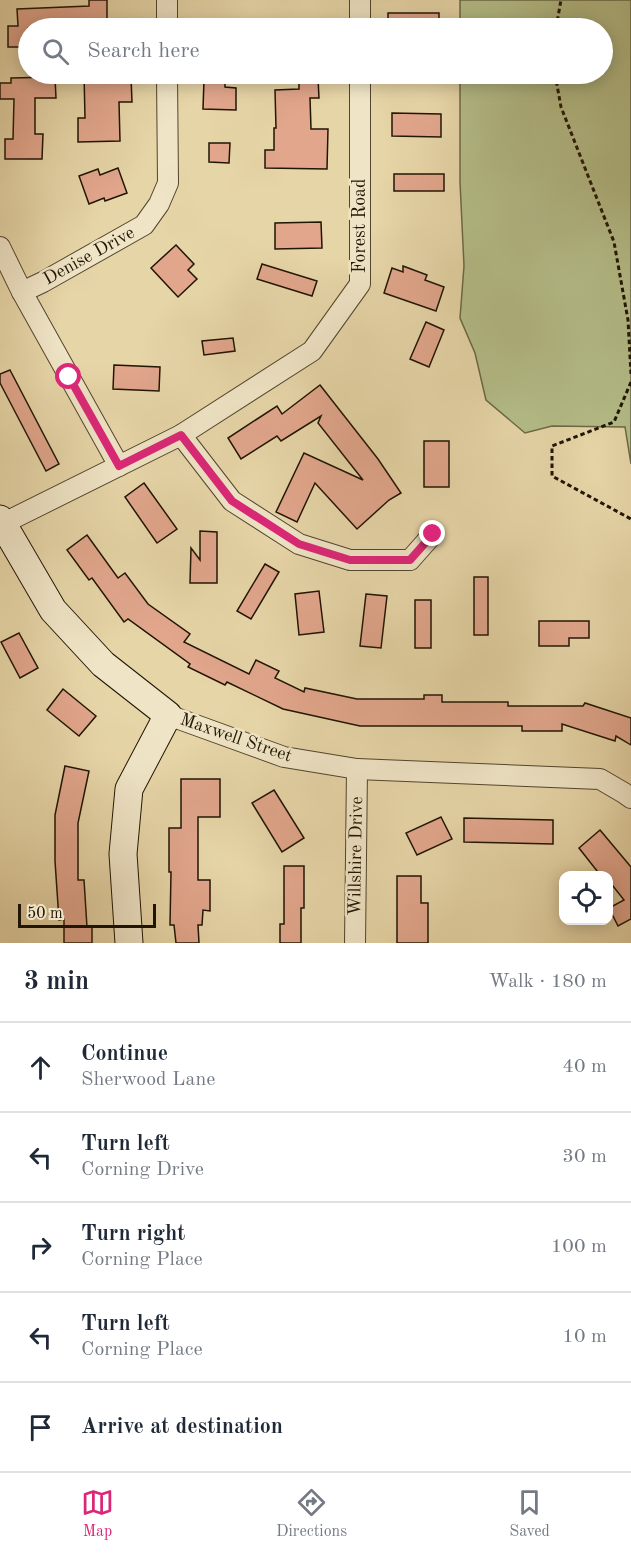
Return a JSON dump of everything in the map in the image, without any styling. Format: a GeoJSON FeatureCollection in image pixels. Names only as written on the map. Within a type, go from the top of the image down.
{"type":"FeatureCollection","features":[{"type":"Feature","properties":{"kind":"street"},"geometry":{"type":"LineString","coordinates":[[167,0],[167,18]]}},
{"type":"Feature","properties":{"kind":"street"},"geometry":{"type":"LineString","coordinates":[[360,0],[360,18]]}},
{"type":"Feature","properties":{"kind":"street","name":"Denise Drive"},"geometry":{"type":"LineString","coordinates":[[22,292],[144,225],[159,204],[168,183],[167,84]]}},
{"type":"Feature","properties":{"kind":"street","name":"Forest Road"},"geometry":{"type":"LineString","coordinates":[[1,523],[181,435],[312,351],[360,284],[360,84]]}},
{"type":"Feature","properties":{"kind":"street"},"geometry":{"type":"LineString","coordinates":[[0,247],[22,292],[119,466]]}},
{"type":"Feature","properties":{"kind":"street"},"geometry":{"type":"LineString","coordinates":[[181,435],[232,501],[299,544],[350,560],[410,560],[433,534]]}},
{"type":"Feature","properties":{"kind":"street","name":"Maxwell Street"},"geometry":{"type":"LineString","coordinates":[[1,523],[53,610],[103,664],[168,715],[284,757],[357,769],[600,780],[631,798]]}},
{"type":"Feature","properties":{"kind":"street"},"geometry":{"type":"LineString","coordinates":[[129,943],[123,854],[129,789],[168,715]]}},
{"type":"Feature","properties":{"kind":"street","name":"Willshire Drive"},"geometry":{"type":"LineString","coordinates":[[355,943],[357,769]]}},
{"type":"Feature","properties":{"kind":"path"},"geometry":{"type":"LineString","coordinates":[[558,18],[561,0]]}},
{"type":"Feature","properties":{"kind":"path"},"geometry":{"type":"LineString","coordinates":[[557,84],[561,107],[614,242],[628,320],[631,374]]}},
{"type":"Feature","properties":{"kind":"path"},"geometry":{"type":"LineString","coordinates":[[631,382],[614,422],[552,446],[552,476],[631,519]]}},
{"type":"Feature","properties":{"kind":"green space"},"geometry":{"type":"Polygon","coordinates":[[[460,0],[631,0],[631,464],[625,427],[552,426],[525,433],[486,400],[475,353],[460,318],[464,266],[460,182],[460,84],[613,84],[613,18],[460,18],[460,0]]]}},
{"type":"Feature","properties":{"kind":"building"},"geometry":{"type":"Polygon","coordinates":[[[89,0],[107,0],[107,18],[18,18],[18,26],[17,9],[89,6],[89,0]]]}},
{"type":"Feature","properties":{"kind":"building"},"geometry":{"type":"Polygon","coordinates":[[[388,13],[439,13],[439,18],[388,18],[388,13]]]}},
{"type":"Feature","properties":{"kind":"building"},"geometry":{"type":"Polygon","coordinates":[[[8,26],[18,26],[18,47],[8,47],[8,26]]]}},
{"type":"Feature","properties":{"kind":"building"},"geometry":{"type":"Polygon","coordinates":[[[11,78],[18,78],[18,84],[55,84],[56,98],[35,98],[35,134],[43,134],[42,159],[5,159],[5,139],[13,139],[14,99],[0,99],[0,83],[11,83],[11,78]]]}},
{"type":"Feature","properties":{"kind":"building"},"geometry":{"type":"Polygon","coordinates":[[[84,84],[131,84],[132,102],[119,102],[120,141],[78,142],[78,118],[85,118],[84,84]]]}},
{"type":"Feature","properties":{"kind":"building"},"geometry":{"type":"Polygon","coordinates":[[[204,84],[225,84],[225,87],[236,88],[236,110],[203,109],[204,84]]]}},
{"type":"Feature","properties":{"kind":"building"},"geometry":{"type":"Polygon","coordinates":[[[299,84],[318,84],[319,98],[310,98],[311,129],[328,129],[327,169],[265,168],[265,150],[274,150],[275,90],[299,89],[299,84]]]}},
{"type":"Feature","properties":{"kind":"building"},"geometry":{"type":"Polygon","coordinates":[[[392,113],[441,114],[441,137],[392,136],[392,113]]]}},
{"type":"Feature","properties":{"kind":"building"},"geometry":{"type":"Polygon","coordinates":[[[209,143],[230,143],[229,163],[209,162],[209,143]]]}},
{"type":"Feature","properties":{"kind":"building"},"geometry":{"type":"Polygon","coordinates":[[[118,168],[127,193],[89,204],[79,176],[98,169],[100,175],[118,168]]]}},
{"type":"Feature","properties":{"kind":"building"},"geometry":{"type":"Polygon","coordinates":[[[394,174],[444,174],[444,191],[394,191],[394,174]]]}},
{"type":"Feature","properties":{"kind":"building"},"geometry":{"type":"Polygon","coordinates":[[[321,222],[322,248],[275,249],[275,223],[321,222]]]}},
{"type":"Feature","properties":{"kind":"building"},"geometry":{"type":"Polygon","coordinates":[[[176,245],[194,264],[188,270],[197,279],[178,297],[151,268],[176,245]]]}},
{"type":"Feature","properties":{"kind":"building"},"geometry":{"type":"Polygon","coordinates":[[[262,264],[317,281],[312,296],[257,279],[262,264]]]}},
{"type":"Feature","properties":{"kind":"building"},"geometry":{"type":"Polygon","coordinates":[[[403,266],[427,275],[425,280],[444,287],[436,311],[384,293],[392,268],[403,272],[403,266]]]}},
{"type":"Feature","properties":{"kind":"building"},"geometry":{"type":"Polygon","coordinates":[[[426,322],[444,330],[429,367],[410,359],[426,322]]]}},
{"type":"Feature","properties":{"kind":"building"},"geometry":{"type":"Polygon","coordinates":[[[233,338],[235,351],[204,355],[202,341],[233,338]]]}},
{"type":"Feature","properties":{"kind":"building"},"geometry":{"type":"Polygon","coordinates":[[[114,365],[160,367],[159,391],[113,389],[114,365]]]}},
{"type":"Feature","properties":{"kind":"building"},"geometry":{"type":"Polygon","coordinates":[[[10,370],[59,464],[46,471],[0,383],[0,374],[10,370]]]}},
{"type":"Feature","properties":{"kind":"building"},"geometry":{"type":"Polygon","coordinates":[[[320,385],[378,459],[401,493],[389,500],[357,529],[315,483],[297,522],[276,512],[304,453],[363,480],[318,423],[321,416],[281,441],[277,436],[241,459],[228,438],[277,406],[282,414],[320,385]]]}},
{"type":"Feature","properties":{"kind":"building"},"geometry":{"type":"Polygon","coordinates":[[[424,441],[449,441],[449,487],[424,487],[424,441]]]}},
{"type":"Feature","properties":{"kind":"building"},"geometry":{"type":"Polygon","coordinates":[[[144,483],[177,529],[157,543],[125,497],[144,483]]]}},
{"type":"Feature","properties":{"kind":"building"},"geometry":{"type":"Polygon","coordinates":[[[200,531],[217,532],[217,583],[190,583],[191,548],[200,560],[200,531]]]}},
{"type":"Feature","properties":{"kind":"building"},"geometry":{"type":"Polygon","coordinates":[[[87,535],[118,578],[125,573],[148,604],[190,634],[184,642],[249,674],[256,660],[279,671],[275,678],[304,692],[305,688],[357,699],[424,699],[424,695],[442,695],[442,702],[508,702],[508,706],[583,706],[585,703],[631,718],[631,745],[616,736],[615,741],[562,724],[562,731],[522,731],[522,726],[360,726],[283,709],[227,682],[225,685],[188,667],[190,664],[128,619],[124,622],[92,578],[89,580],[67,550],[87,535]]]}},
{"type":"Feature","properties":{"kind":"building"},"geometry":{"type":"Polygon","coordinates":[[[265,564],[279,572],[251,619],[237,611],[265,564]]]}},
{"type":"Feature","properties":{"kind":"building"},"geometry":{"type":"Polygon","coordinates":[[[474,577],[488,577],[488,635],[474,635],[474,577]]]}},
{"type":"Feature","properties":{"kind":"building"},"geometry":{"type":"Polygon","coordinates":[[[319,591],[324,632],[299,635],[295,594],[319,591]]]}},
{"type":"Feature","properties":{"kind":"building"},"geometry":{"type":"Polygon","coordinates":[[[366,594],[387,596],[381,648],[360,646],[366,594]]]}},
{"type":"Feature","properties":{"kind":"building"},"geometry":{"type":"Polygon","coordinates":[[[415,600],[431,600],[431,648],[415,648],[415,600]]]}},
{"type":"Feature","properties":{"kind":"building"},"geometry":{"type":"Polygon","coordinates":[[[539,621],[589,621],[589,638],[569,638],[569,646],[539,646],[539,621]]]}},
{"type":"Feature","properties":{"kind":"building"},"geometry":{"type":"Polygon","coordinates":[[[19,633],[38,668],[20,678],[1,642],[19,633]]]}},
{"type":"Feature","properties":{"kind":"building"},"geometry":{"type":"Polygon","coordinates":[[[63,689],[96,716],[79,736],[47,710],[63,689]]]}},
{"type":"Feature","properties":{"kind":"building"},"geometry":{"type":"Polygon","coordinates":[[[65,766],[89,771],[78,823],[78,880],[84,880],[87,927],[92,927],[92,943],[64,943],[64,919],[59,920],[55,815],[65,766]]]}},
{"type":"Feature","properties":{"kind":"building"},"geometry":{"type":"Polygon","coordinates":[[[181,779],[220,779],[220,817],[198,817],[198,880],[210,880],[210,911],[203,910],[202,925],[198,925],[199,943],[176,943],[174,925],[170,925],[169,828],[181,828],[181,779]]]}},
{"type":"Feature","properties":{"kind":"building"},"geometry":{"type":"Polygon","coordinates":[[[274,790],[304,838],[282,852],[252,803],[274,790]]]}},
{"type":"Feature","properties":{"kind":"building"},"geometry":{"type":"Polygon","coordinates":[[[441,817],[452,839],[417,855],[406,833],[441,817]]]}},
{"type":"Feature","properties":{"kind":"building"},"geometry":{"type":"Polygon","coordinates":[[[464,818],[553,820],[553,844],[464,842],[464,818]]]}},
{"type":"Feature","properties":{"kind":"building"},"geometry":{"type":"Polygon","coordinates":[[[600,830],[631,867],[631,919],[618,926],[613,916],[613,906],[624,900],[613,886],[613,871],[597,871],[579,848],[600,830]]]}},
{"type":"Feature","properties":{"kind":"building"},"geometry":{"type":"Polygon","coordinates":[[[284,866],[304,866],[301,943],[280,943],[280,924],[284,924],[284,866]]]}},
{"type":"Feature","properties":{"kind":"building"},"geometry":{"type":"Polygon","coordinates":[[[397,876],[421,876],[421,903],[428,903],[428,943],[397,943],[397,876]]]}},
{"type":"Feature","properties":{"kind":"route"},"geometry":{"type":"LineString","coordinates":[[69,377],[119,466],[181,435],[232,501],[299,544],[350,560],[410,560],[433,534]]}}]}
